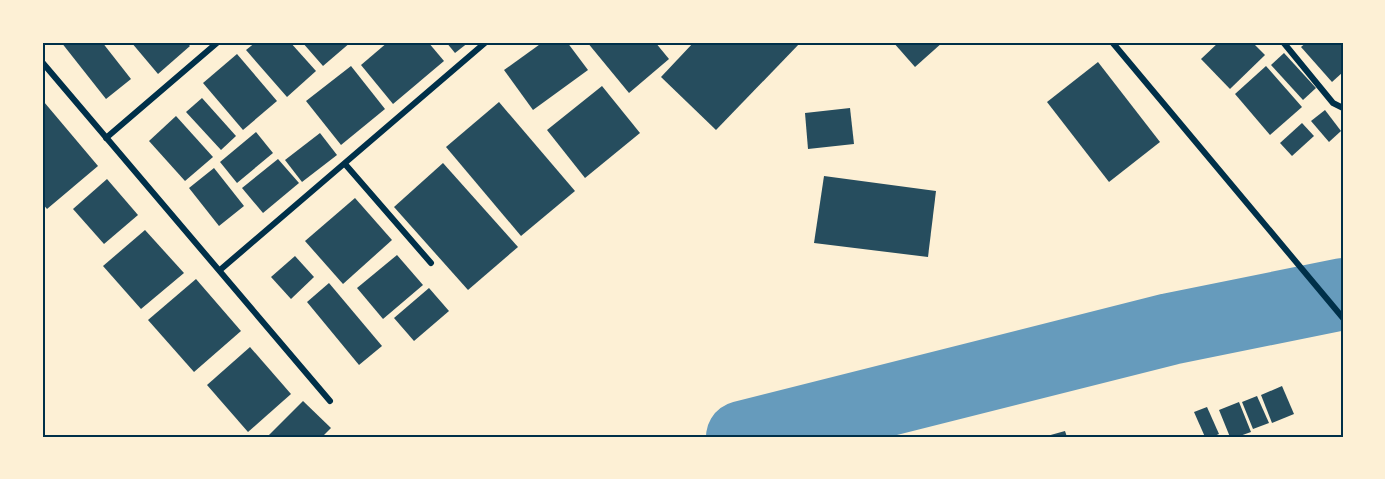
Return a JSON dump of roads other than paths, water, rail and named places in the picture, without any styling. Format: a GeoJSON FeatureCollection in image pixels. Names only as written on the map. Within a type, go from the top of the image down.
{"type":"FeatureCollection","features":[{"type":"Feature","properties":{"kind":"street"},"geometry":{"type":"LineString","coordinates":[[106,138],[218,42]]}},
{"type":"Feature","properties":{"kind":"street"},"geometry":{"type":"LineString","coordinates":[[220,270],[486,42]]}},
{"type":"Feature","properties":{"kind":"street"},"geometry":{"type":"LineString","coordinates":[[1112,42],[1343,318]]}},
{"type":"Feature","properties":{"kind":"street"},"geometry":{"type":"LineString","coordinates":[[1283,42],[1333,103],[1343,108]]}},
{"type":"Feature","properties":{"kind":"street"},"geometry":{"type":"LineString","coordinates":[[42,62],[330,401]]}},
{"type":"Feature","properties":{"kind":"street"},"geometry":{"type":"LineString","coordinates":[[345,164],[430,263]]}},
{"type":"Feature","properties":{"kind":"waterway"},"geometry":{"type":"LineString","coordinates":[[742,437],[1170,329],[1343,294]]}}]}
